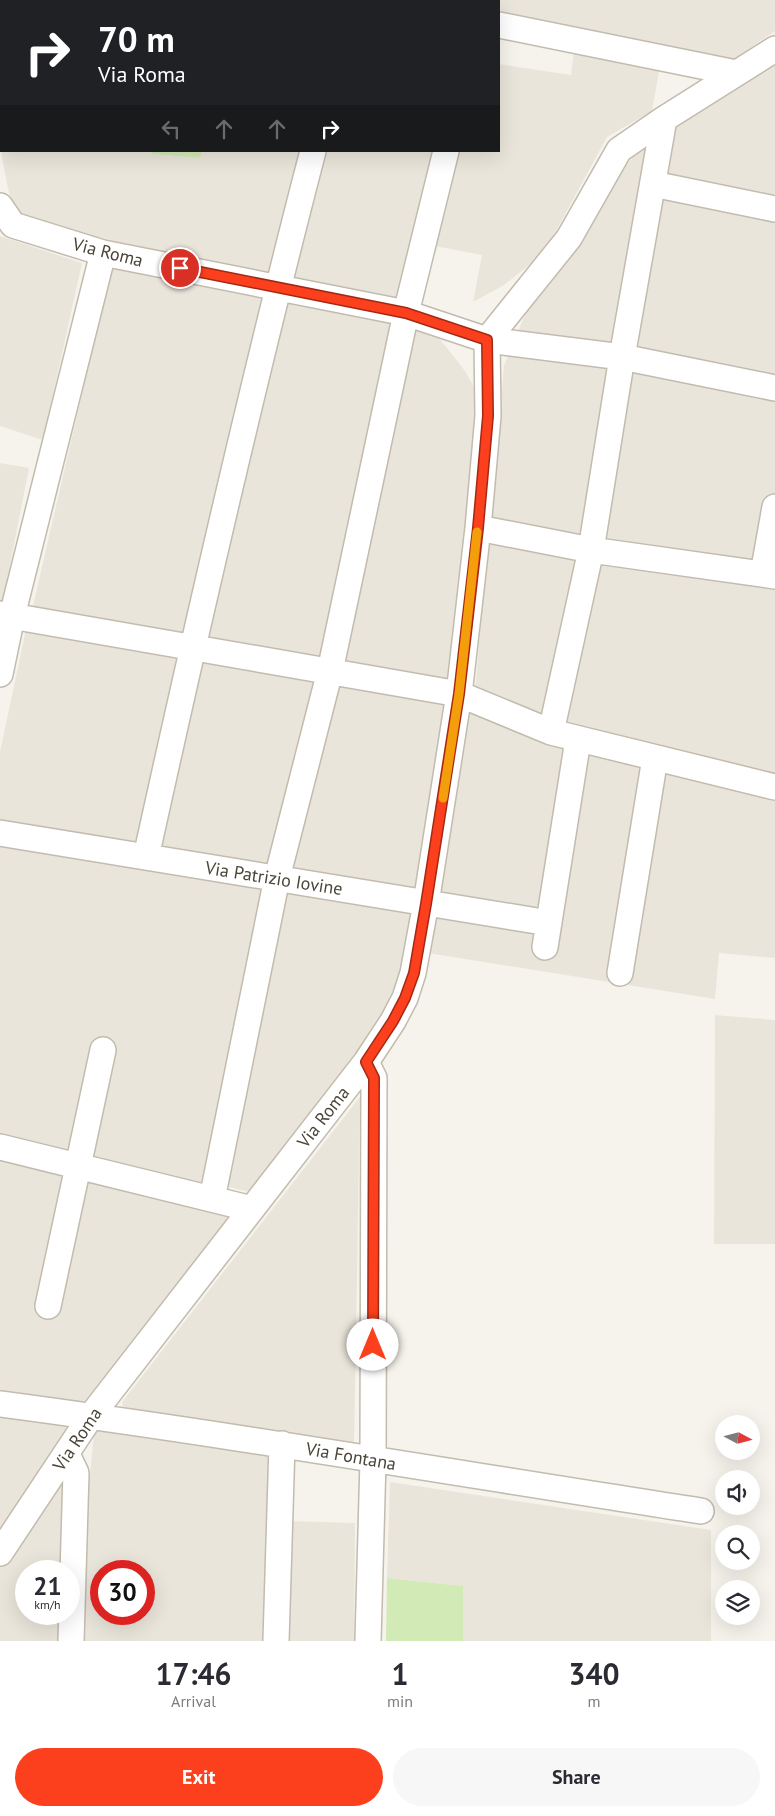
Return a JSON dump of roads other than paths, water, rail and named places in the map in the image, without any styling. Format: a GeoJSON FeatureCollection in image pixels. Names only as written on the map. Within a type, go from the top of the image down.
{"type":"FeatureCollection","features":[{"type":"Feature","properties":{"kind":"street"},"geometry":{"type":"LineString","coordinates":[[500,25],[736,74]]}},
{"type":"Feature","properties":{"kind":"street"},"geometry":{"type":"LineString","coordinates":[[487,340],[569,238],[619,150],[664,119],[775,49]]}},
{"type":"Feature","properties":{"kind":"street"},"geometry":{"type":"LineString","coordinates":[[551,732],[591,550],[622,357],[664,119]]}},
{"type":"Feature","properties":{"kind":"street"},"geometry":{"type":"LineString","coordinates":[[146,857],[192,647],[277,288],[313,152]]}},
{"type":"Feature","properties":{"kind":"street"},"geometry":{"type":"LineString","coordinates":[[212,1199],[277,878],[330,671],[406,313],[446,152]]}},
{"type":"Feature","properties":{"kind":"street"},"geometry":{"type":"LineString","coordinates":[[653,184],[775,209]]}},
{"type":"Feature","properties":{"kind":"street","name":"Via Roma"},"geometry":{"type":"LineString","coordinates":[[0,206],[13,225],[103,253],[406,313],[487,340],[488,416],[478,528],[459,694],[414,973],[405,998],[393,1021],[366,1062],[91,1416],[0,1553]]}},
{"type":"Feature","properties":{"kind":"street"},"geometry":{"type":"LineString","coordinates":[[0,674],[6,615],[103,253]]}},
{"type":"Feature","properties":{"kind":"street"},"geometry":{"type":"LineString","coordinates":[[487,340],[622,357],[775,388]]}},
{"type":"Feature","properties":{"kind":"street"},"geometry":{"type":"LineString","coordinates":[[478,528],[591,550],[769,575],[775,507]]}},
{"type":"Feature","properties":{"kind":"street"},"geometry":{"type":"LineString","coordinates":[[6,615],[459,694],[551,732],[775,788]]}},
{"type":"Feature","properties":{"kind":"street","name":"Via Patrizio Iovine"},"geometry":{"type":"LineString","coordinates":[[0,833],[426,904],[547,935],[578,740]]}},
{"type":"Feature","properties":{"kind":"street"},"geometry":{"type":"LineString","coordinates":[[620,973],[655,758]]}},
{"type":"Feature","properties":{"kind":"street"},"geometry":{"type":"LineString","coordinates":[[48,1306],[103,1050]]}},
{"type":"Feature","properties":{"kind":"street"},"geometry":{"type":"LineString","coordinates":[[366,1062],[374,1078],[373,1460],[368,1641]]}},
{"type":"Feature","properties":{"kind":"street"},"geometry":{"type":"LineString","coordinates":[[0,1147],[252,1209]]}},
{"type":"Feature","properties":{"kind":"street","name":"Via Fontana"},"geometry":{"type":"LineString","coordinates":[[0,1404],[282,1444],[701,1511]]}},
{"type":"Feature","properties":{"kind":"street"},"geometry":{"type":"LineString","coordinates":[[276,1641],[282,1444]]}},
{"type":"Feature","properties":{"kind":"street"},"geometry":{"type":"LineString","coordinates":[[67,1454],[76,1473],[71,1641]]}}]}
